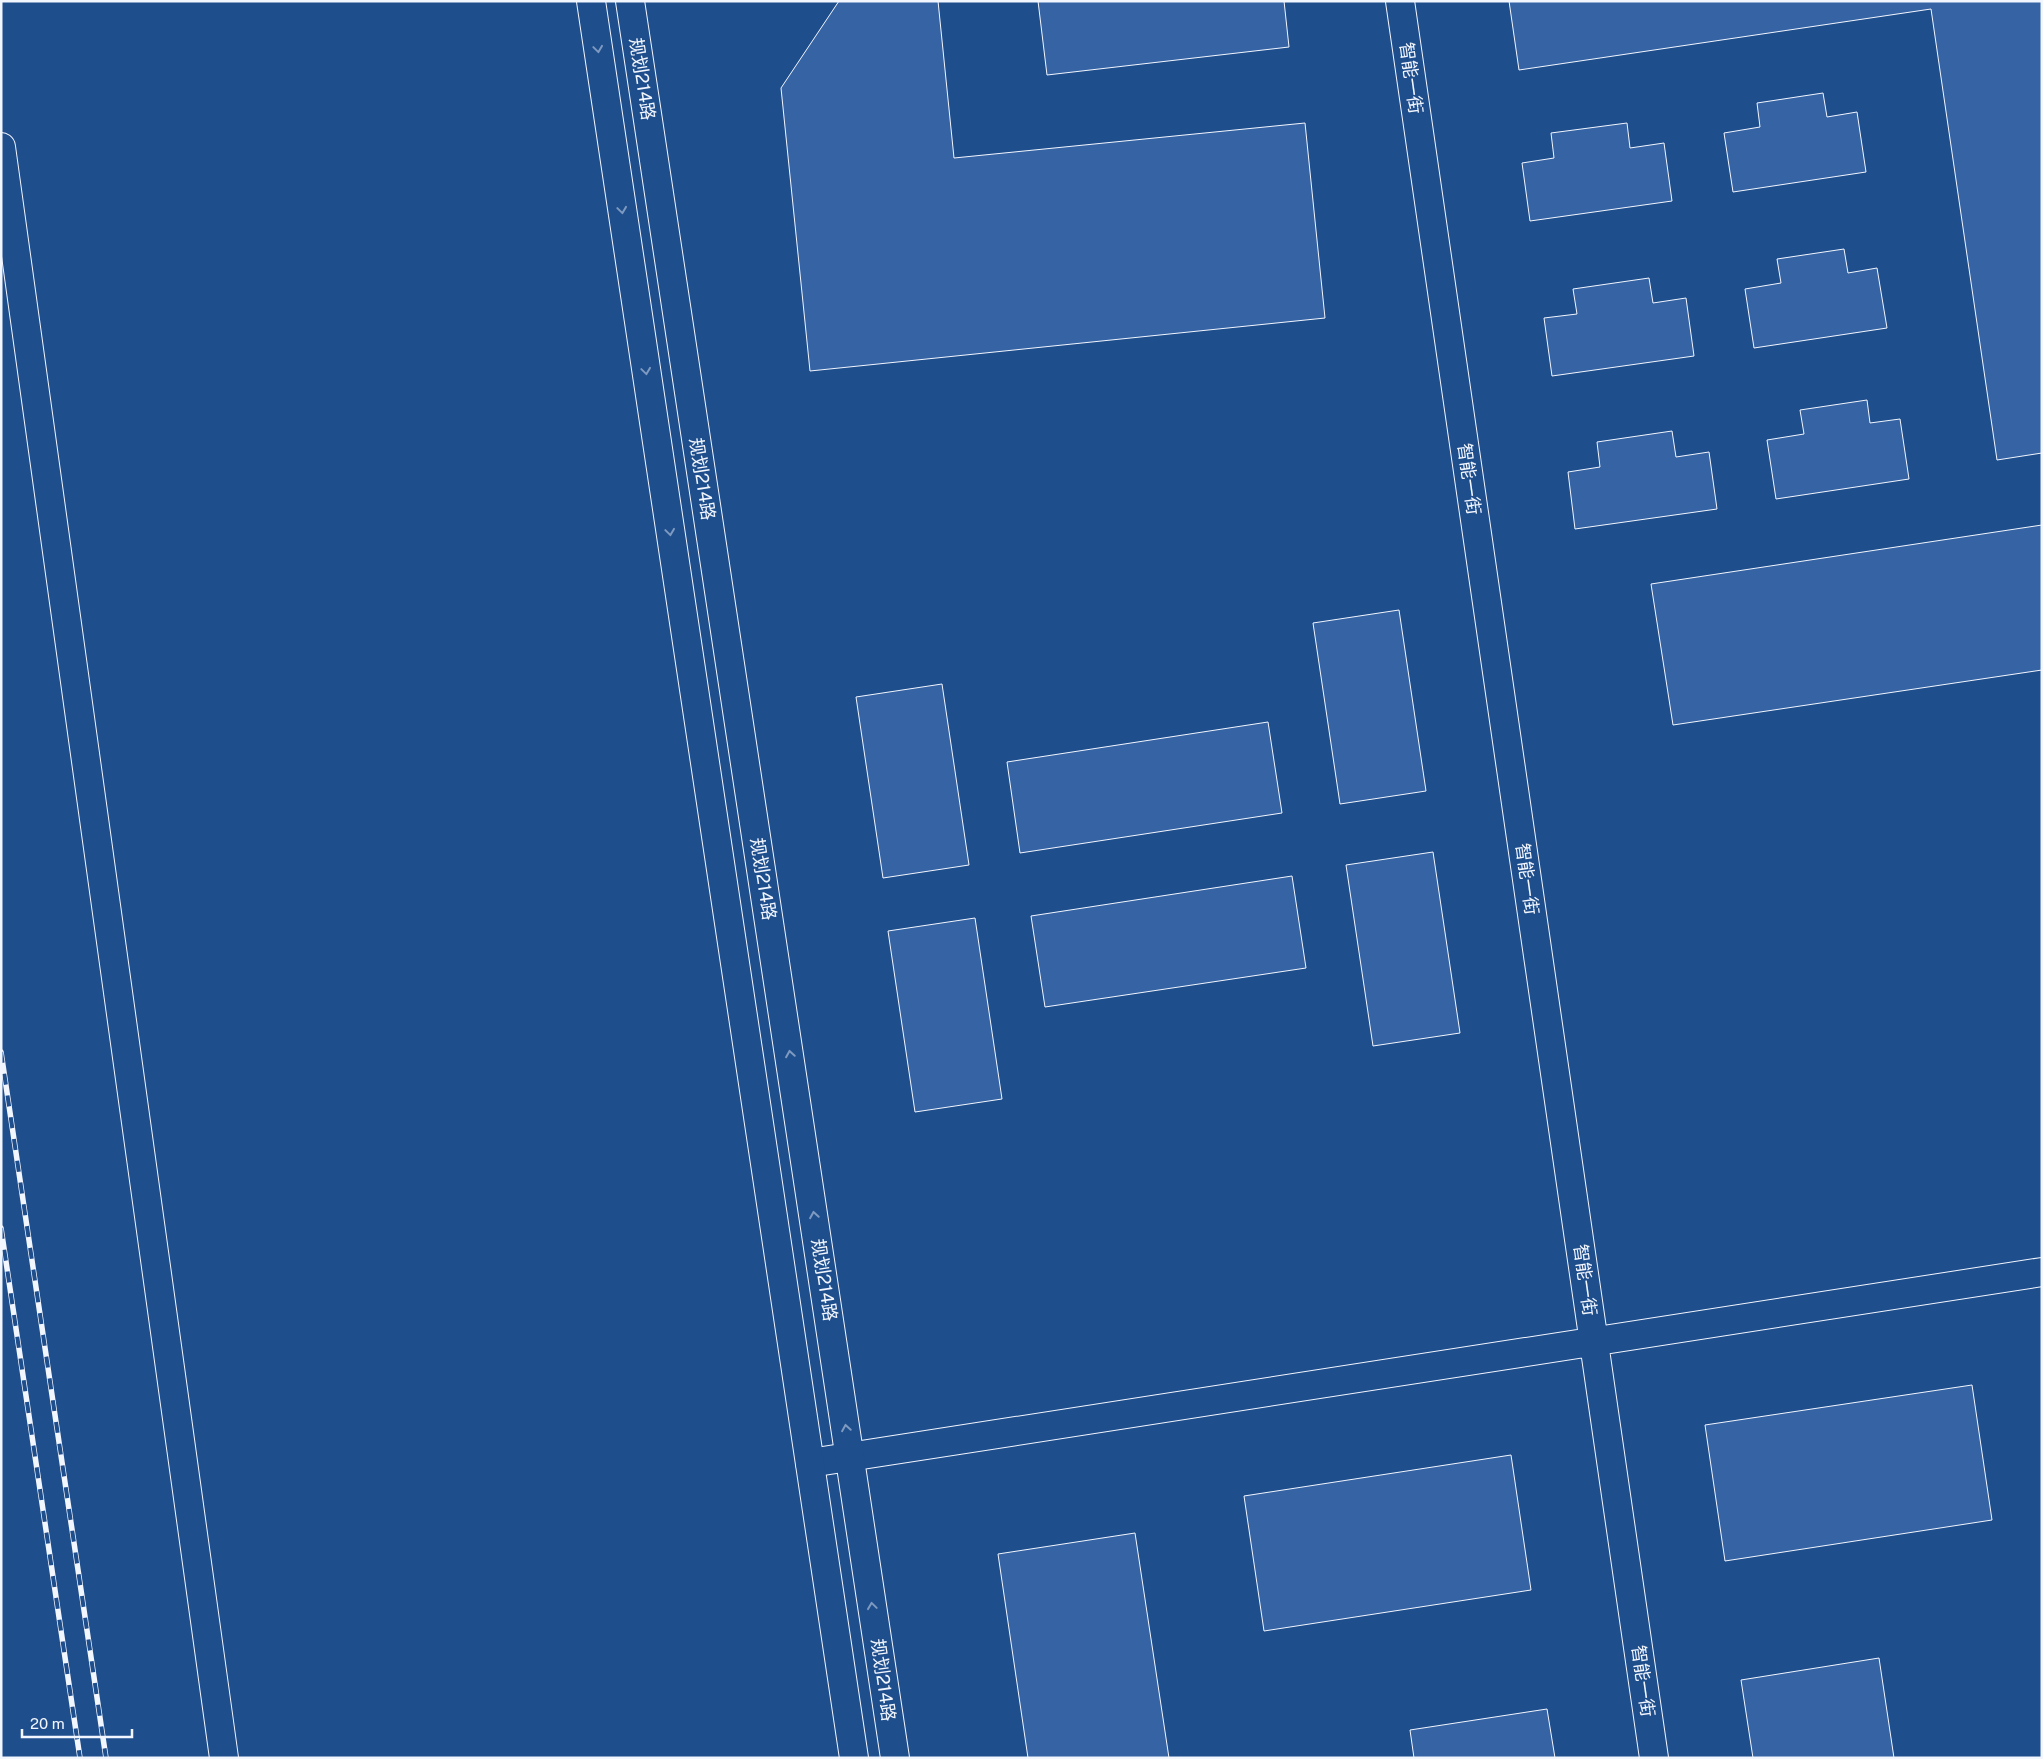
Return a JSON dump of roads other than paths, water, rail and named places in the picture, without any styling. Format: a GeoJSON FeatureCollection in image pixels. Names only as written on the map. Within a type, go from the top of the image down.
{"type":"FeatureCollection","features":[{"type":"Feature","properties":{"kind":"street"},"geometry":{"type":"LineString","coordinates":[[591,1],[854,1758]]}},
{"type":"Feature","properties":{"kind":"street","name":"规划214路"},"geometry":{"type":"LineString","coordinates":[[630,1],[895,1758]]}},
{"type":"Feature","properties":{"kind":"street","name":"智能一街"},"geometry":{"type":"LineString","coordinates":[[1400,1],[1654,1758]]}},
{"type":"Feature","properties":{"kind":"street"},"geometry":{"type":"LineString","coordinates":[[1,146],[224,1758]]}},
{"type":"Feature","properties":{"kind":"street"},"geometry":{"type":"LineString","coordinates":[[810,1463],[2042,1272]]}},
{"type":"Feature","properties":{"kind":"railway"},"geometry":{"type":"LineString","coordinates":[[1,1052],[106,1758]]}},
{"type":"Feature","properties":{"kind":"railway"},"geometry":{"type":"LineString","coordinates":[[1,1228],[80,1758]]}}]}
